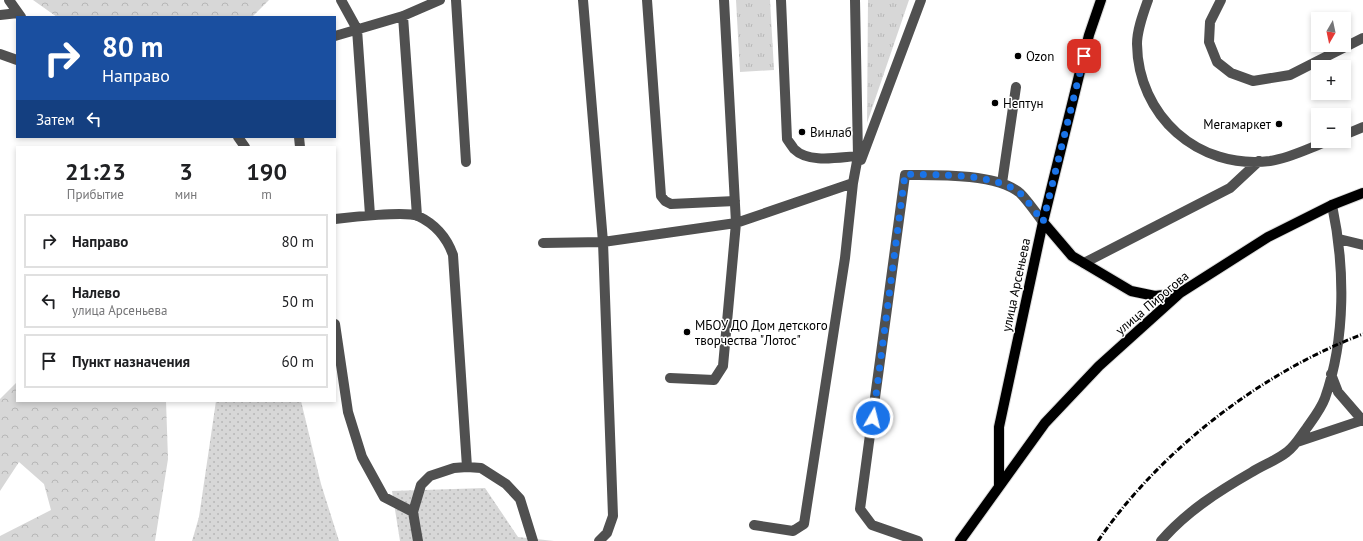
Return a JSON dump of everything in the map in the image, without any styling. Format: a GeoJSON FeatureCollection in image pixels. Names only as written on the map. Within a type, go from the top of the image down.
{"type":"FeatureCollection","features":[{"type":"Feature","properties":{"kind":"main road","name":"улица Арсеньева"},"geometry":{"type":"LineString","coordinates":[[999,486],[999,427],[1043,222],[1089,35],[1101,0]]}},
{"type":"Feature","properties":{"kind":"main road","name":"улица Пирогова"},"geometry":{"type":"LineString","coordinates":[[960,541],[1045,423],[1094,372],[1180,293],[1268,237],[1332,205],[1363,193]]}},
{"type":"Feature","properties":{"kind":"main road"},"geometry":{"type":"LineString","coordinates":[[1043,222],[1072,256],[1131,291],[1155,296],[1180,293]]}},
{"type":"Feature","properties":{"kind":"street"},"geometry":{"type":"LineString","coordinates":[[9,0],[20,15]]}},
{"type":"Feature","properties":{"kind":"street"},"geometry":{"type":"LineString","coordinates":[[341,0],[357,30],[370,215]]}},
{"type":"Feature","properties":{"kind":"street"},"geometry":{"type":"LineString","coordinates":[[456,0],[466,162]]}},
{"type":"Feature","properties":{"kind":"street"},"geometry":{"type":"LineString","coordinates":[[583,0],[603,242],[613,516],[607,533],[600,541]]}},
{"type":"Feature","properties":{"kind":"street"},"geometry":{"type":"LineString","coordinates":[[648,0],[661,196],[665,201],[671,204],[735,201]]}},
{"type":"Feature","properties":{"kind":"street"},"geometry":{"type":"LineString","coordinates":[[670,378],[714,380],[723,366],[736,223],[724,0]]}},
{"type":"Feature","properties":{"kind":"street"},"geometry":{"type":"LineString","coordinates":[[781,0],[787,139],[795,149],[805,156],[858,156]]}},
{"type":"Feature","properties":{"kind":"street"},"geometry":{"type":"LineString","coordinates":[[754,525],[793,531],[804,524],[845,258],[853,183],[858,156],[855,0]]}},
{"type":"Feature","properties":{"kind":"street"},"geometry":{"type":"LineString","coordinates":[[853,183],[922,0]]}},
{"type":"Feature","properties":{"kind":"street"},"geometry":{"type":"LineString","coordinates":[[1148,0],[1137,42],[1138,61],[1143,80],[1158,114],[1183,139],[1202,150],[1238,160],[1259,161],[1288,157],[1311,148]]}},
{"type":"Feature","properties":{"kind":"street"},"geometry":{"type":"LineString","coordinates":[[1221,0],[1210,22],[1209,42],[1217,62],[1231,73],[1253,81],[1290,76],[1363,38]]}},
{"type":"Feature","properties":{"kind":"street"},"geometry":{"type":"LineString","coordinates":[[336,36],[402,16],[436,1]]}},
{"type":"Feature","properties":{"kind":"street"},"geometry":{"type":"LineString","coordinates":[[0,15],[20,15]]}},
{"type":"Feature","properties":{"kind":"street"},"geometry":{"type":"LineString","coordinates":[[402,16],[417,216]]}},
{"type":"Feature","properties":{"kind":"street"},"geometry":{"type":"LineString","coordinates":[[0,54],[16,60]]}},
{"type":"Feature","properties":{"kind":"street"},"geometry":{"type":"LineString","coordinates":[[1002,183],[1016,87]]}},
{"type":"Feature","properties":{"kind":"street"},"geometry":{"type":"LineString","coordinates":[[1351,132],[1363,127]]}},
{"type":"Feature","properties":{"kind":"street"},"geometry":{"type":"LineString","coordinates":[[1084,263],[1230,188],[1259,161]]}},
{"type":"Feature","properties":{"kind":"street"},"geometry":{"type":"LineString","coordinates":[[918,541],[872,525],[860,509],[905,174],[958,176],[1002,183],[1019,193],[1043,222]]}},
{"type":"Feature","properties":{"kind":"street"},"geometry":{"type":"LineString","coordinates":[[543,243],[603,242],[736,223],[853,183]]}},
{"type":"Feature","properties":{"kind":"street"},"geometry":{"type":"LineString","coordinates":[[1161,541],[1173,527],[1209,497],[1286,453],[1297,442],[1324,399],[1338,343],[1341,274],[1339,239],[1332,205]]}},
{"type":"Feature","properties":{"kind":"street"},"geometry":{"type":"LineString","coordinates":[[336,219],[370,215],[417,216],[443,236],[450,245],[452,255],[467,467]]}},
{"type":"Feature","properties":{"kind":"street"},"geometry":{"type":"LineString","coordinates":[[1339,239],[1363,245]]}},
{"type":"Feature","properties":{"kind":"street"},"geometry":{"type":"LineString","coordinates":[[336,331],[348,412],[362,457],[384,497],[413,512]]}},
{"type":"Feature","properties":{"kind":"street"},"geometry":{"type":"LineString","coordinates":[[1297,442],[1363,420],[1338,392],[1331,374]]}},
{"type":"Feature","properties":{"kind":"street"},"geometry":{"type":"LineString","coordinates":[[418,541],[413,512],[421,485],[430,476],[454,468],[467,467],[481,468],[506,484],[520,499],[533,541]]}},
{"type":"Feature","properties":{"kind":"green space"},"geometry":{"type":"Polygon","coordinates":[[[33,0],[269,0],[253,16],[56,16],[33,0]]]}},
{"type":"Feature","properties":{"kind":"green space"},"geometry":{"type":"Polygon","coordinates":[[[736,0],[770,0],[774,70],[740,72],[736,0]]]}},
{"type":"Feature","properties":{"kind":"green space"},"geometry":{"type":"Polygon","coordinates":[[[868,0],[909,0],[867,123],[868,0]]]}},
{"type":"Feature","properties":{"kind":"green space"},"geometry":{"type":"Polygon","coordinates":[[[16,383],[16,402],[166,402],[168,459],[155,541],[0,541],[0,536],[51,510],[44,484],[19,462],[0,491],[0,399],[16,383]]]}},
{"type":"Feature","properties":{"kind":"green space"},"geometry":{"type":"Polygon","coordinates":[[[216,402],[301,402],[321,484],[339,541],[192,541],[199,517],[216,402]]]}},
{"type":"Feature","properties":{"kind":"green space"},"geometry":{"type":"Polygon","coordinates":[[[485,488],[518,537],[554,541],[400,541],[392,491],[485,488]]]}},
{"type":"Feature","properties":{"kind":"railway"},"geometry":{"type":"LineString","coordinates":[[1098,541],[1123,508],[1151,476],[1182,446],[1216,418],[1251,392],[1288,370],[1325,350],[1363,334]]}},
{"type":"Feature","properties":{"kind":"place","name":"Ozon"},"geometry":{"type":"Point","coordinates":[1018,56]}},
{"type":"Feature","properties":{"kind":"place","name":"Нептун"},"geometry":{"type":"Point","coordinates":[995,103]}},
{"type":"Feature","properties":{"kind":"place","name":"Мегамаркет"},"geometry":{"type":"Point","coordinates":[1279,124]}},
{"type":"Feature","properties":{"kind":"place","name":"Винлаб"},"geometry":{"type":"Point","coordinates":[802,132]}},
{"type":"Feature","properties":{"kind":"place","name":"МБОУ ДО Дом детского творчества \"Лотос\""},"geometry":{"type":"Point","coordinates":[687,332]}},
{"type":"Feature","properties":{"kind":"route"},"geometry":{"type":"LineString","coordinates":[[873,418],[905,174],[958,176],[1002,183],[1019,193],[1043,222],[1084,56]]}}]}
